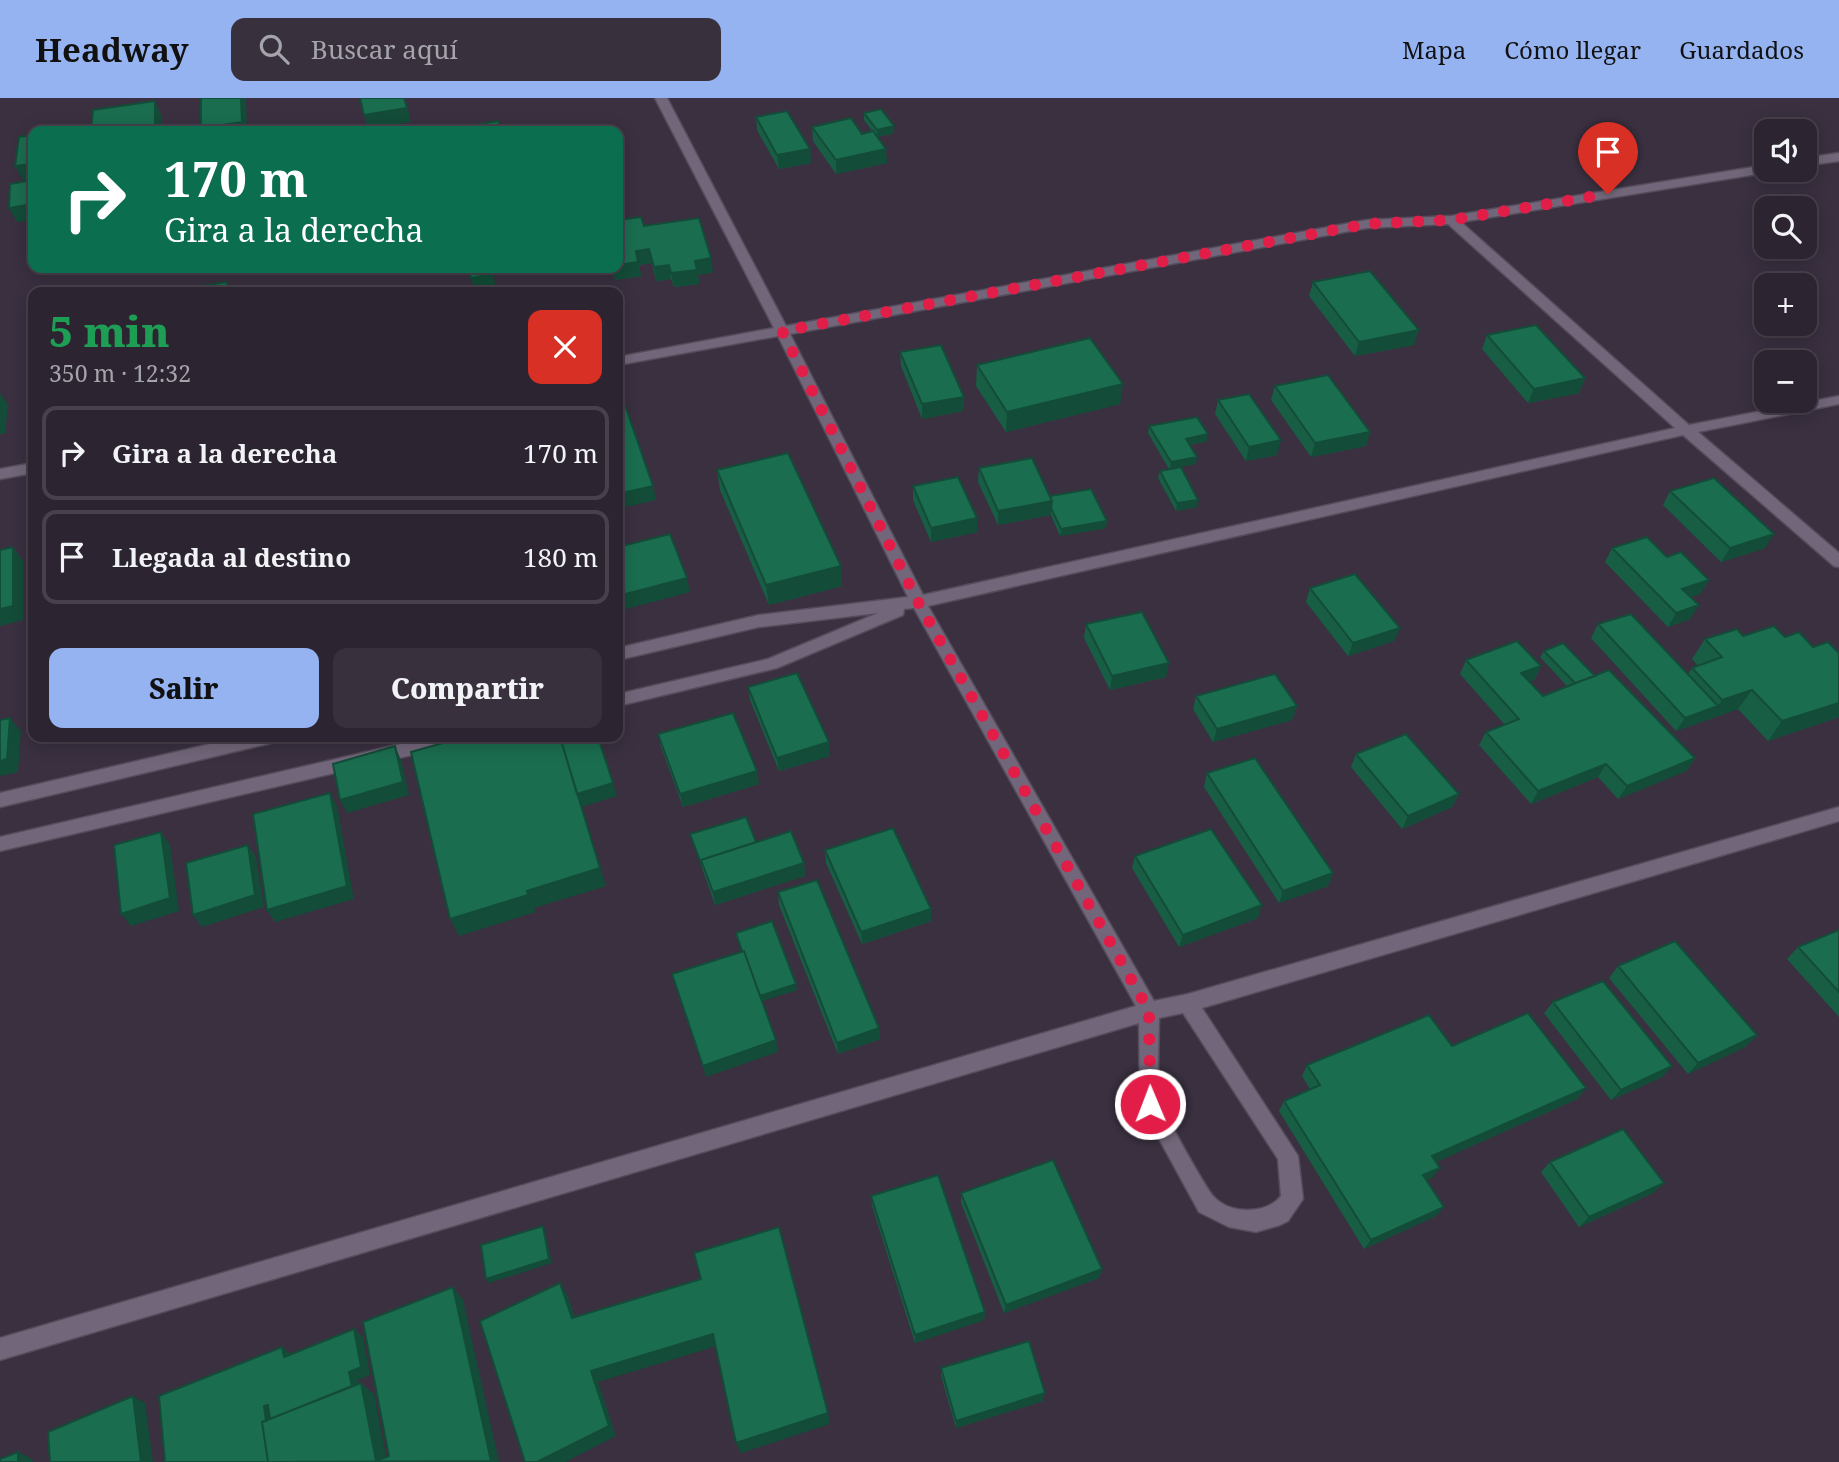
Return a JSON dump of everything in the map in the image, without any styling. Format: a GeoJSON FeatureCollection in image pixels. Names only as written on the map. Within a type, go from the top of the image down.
{"type":"FeatureCollection","features":[{"type":"Feature","properties":{"kind":"street"},"geometry":{"type":"LineString","coordinates":[[661,98],[918,602],[1149,1011],[1150,1104],[1207,1205],[1229,1216],[1256,1221],[1280,1213],[1292,1199],[1288,1156],[1188,1003]]}},
{"type":"Feature","properties":{"kind":"street"},"geometry":{"type":"LineString","coordinates":[[1817,160],[1839,156]]}},
{"type":"Feature","properties":{"kind":"street"},"geometry":{"type":"LineString","coordinates":[[623,360],[1367,224],[1451,220],[1754,171]]}},
{"type":"Feature","properties":{"kind":"street"},"geometry":{"type":"LineString","coordinates":[[1451,220],[1686,430],[1839,562]]}},
{"type":"Feature","properties":{"kind":"street"},"geometry":{"type":"LineString","coordinates":[[623,653],[759,621],[918,602],[1686,430],[1839,400]]}},
{"type":"Feature","properties":{"kind":"street"},"geometry":{"type":"LineString","coordinates":[[0,474],[28,469]]}},
{"type":"Feature","properties":{"kind":"street"},"geometry":{"type":"LineString","coordinates":[[623,699],[771,664],[918,602]]}},
{"type":"Feature","properties":{"kind":"street"},"geometry":{"type":"LineString","coordinates":[[0,800],[246,742]]}},
{"type":"Feature","properties":{"kind":"street"},"geometry":{"type":"LineString","coordinates":[[0,844],[438,742]]}},
{"type":"Feature","properties":{"kind":"street"},"geometry":{"type":"LineString","coordinates":[[0,1349],[1149,1011],[1188,1003],[1839,814]]}},
{"type":"Feature","properties":{"kind":"building"},"geometry":{"type":"Polygon","coordinates":[[[201,98],[241,98],[242,122],[201,126],[201,98]]]}},
{"type":"Feature","properties":{"kind":"building"},"geometry":{"type":"Polygon","coordinates":[[[360,98],[404,98],[407,108],[364,115],[360,98]]]}},
{"type":"Feature","properties":{"kind":"building"},"geometry":{"type":"Polygon","coordinates":[[[155,101],[155,126],[91,126],[93,110],[155,101]]]}},
{"type":"Feature","properties":{"kind":"building"},"geometry":{"type":"Polygon","coordinates":[[[881,109],[894,126],[877,130],[864,113],[881,109]]]}},
{"type":"Feature","properties":{"kind":"building"},"geometry":{"type":"Polygon","coordinates":[[[787,111],[810,149],[777,155],[756,117],[787,111]]]}},
{"type":"Feature","properties":{"kind":"building"},"geometry":{"type":"Polygon","coordinates":[[[851,118],[862,134],[873,131],[886,149],[836,160],[812,127],[851,118]]]}},
{"type":"Feature","properties":{"kind":"building"},"geometry":{"type":"Polygon","coordinates":[[[498,121],[500,126],[470,126],[498,121]]]}},
{"type":"Feature","properties":{"kind":"building"},"geometry":{"type":"Polygon","coordinates":[[[28,136],[28,165],[15,166],[19,137],[28,136]]]}},
{"type":"Feature","properties":{"kind":"building"},"geometry":{"type":"Polygon","coordinates":[[[28,181],[28,205],[9,208],[10,184],[28,181]]]}},
{"type":"Feature","properties":{"kind":"building"},"geometry":{"type":"Polygon","coordinates":[[[641,217],[644,226],[699,218],[711,258],[695,261],[697,270],[671,273],[669,265],[654,267],[649,249],[636,251],[638,262],[623,264],[623,219],[641,217]]]}},
{"type":"Feature","properties":{"kind":"building"},"geometry":{"type":"Polygon","coordinates":[[[1370,271],[1419,330],[1359,342],[1313,282],[1370,271]]]}},
{"type":"Feature","properties":{"kind":"building"},"geometry":{"type":"Polygon","coordinates":[[[470,273],[493,274],[471,278],[470,273]]]}},
{"type":"Feature","properties":{"kind":"building"},"geometry":{"type":"Polygon","coordinates":[[[227,282],[228,287],[196,287],[227,282]]]}},
{"type":"Feature","properties":{"kind":"building"},"geometry":{"type":"Polygon","coordinates":[[[1536,325],[1585,378],[1534,389],[1487,335],[1536,325]]]}},
{"type":"Feature","properties":{"kind":"building"},"geometry":{"type":"Polygon","coordinates":[[[1090,338],[1123,384],[1007,412],[977,365],[1090,338]]]}},
{"type":"Feature","properties":{"kind":"building"},"geometry":{"type":"Polygon","coordinates":[[[941,345],[964,397],[922,404],[900,352],[941,345]]]}},
{"type":"Feature","properties":{"kind":"building"},"geometry":{"type":"Polygon","coordinates":[[[1328,375],[1370,432],[1315,443],[1275,386],[1328,375]]]}},
{"type":"Feature","properties":{"kind":"building"},"geometry":{"type":"Polygon","coordinates":[[[1249,394],[1281,440],[1249,447],[1218,400],[1249,394]]]}},
{"type":"Feature","properties":{"kind":"building"},"geometry":{"type":"Polygon","coordinates":[[[623,399],[653,486],[623,493],[623,399]]]}},
{"type":"Feature","properties":{"kind":"building"},"geometry":{"type":"Polygon","coordinates":[[[1197,417],[1208,434],[1186,439],[1197,457],[1171,462],[1149,426],[1197,417]]]}},
{"type":"Feature","properties":{"kind":"building"},"geometry":{"type":"Polygon","coordinates":[[[788,453],[841,566],[766,585],[717,470],[788,453]]]}},
{"type":"Feature","properties":{"kind":"building"},"geometry":{"type":"Polygon","coordinates":[[[1032,458],[1052,501],[998,511],[979,468],[1032,458]]]}},
{"type":"Feature","properties":{"kind":"building"},"geometry":{"type":"Polygon","coordinates":[[[1181,467],[1198,500],[1177,503],[1160,471],[1181,467]]]}},
{"type":"Feature","properties":{"kind":"building"},"geometry":{"type":"Polygon","coordinates":[[[958,477],[977,518],[931,528],[913,486],[958,477]]]}},
{"type":"Feature","properties":{"kind":"building"},"geometry":{"type":"Polygon","coordinates":[[[1714,478],[1774,534],[1730,548],[1670,491],[1714,478]]]}},
{"type":"Feature","properties":{"kind":"building"},"geometry":{"type":"Polygon","coordinates":[[[1091,489],[1107,521],[1061,529],[1051,508],[1050,496],[1091,489]]]}},
{"type":"Feature","properties":{"kind":"building"},"geometry":{"type":"Polygon","coordinates":[[[670,534],[687,578],[623,595],[623,546],[670,534]]]}},
{"type":"Feature","properties":{"kind":"building"},"geometry":{"type":"Polygon","coordinates":[[[1647,537],[1667,557],[1681,552],[1709,580],[1682,589],[1699,605],[1676,613],[1612,548],[1647,537]]]}},
{"type":"Feature","properties":{"kind":"building"},"geometry":{"type":"Polygon","coordinates":[[[13,547],[13,606],[0,609],[0,550],[13,547]]]}},
{"type":"Feature","properties":{"kind":"building"},"geometry":{"type":"Polygon","coordinates":[[[1355,574],[1400,628],[1353,643],[1310,588],[1355,574]]]}},
{"type":"Feature","properties":{"kind":"building"},"geometry":{"type":"Polygon","coordinates":[[[1142,612],[1169,663],[1112,676],[1086,624],[1142,612]]]}},
{"type":"Feature","properties":{"kind":"building"},"geometry":{"type":"Polygon","coordinates":[[[1631,614],[1718,706],[1685,718],[1598,624],[1631,614]]]}},
{"type":"Feature","properties":{"kind":"building"},"geometry":{"type":"Polygon","coordinates":[[[1774,626],[1785,637],[1799,632],[1813,647],[1828,642],[1839,653],[1839,703],[1782,721],[1752,690],[1722,700],[1692,668],[1722,657],[1705,639],[1737,629],[1743,636],[1774,626]]]}},
{"type":"Feature","properties":{"kind":"building"},"geometry":{"type":"Polygon","coordinates":[[[1517,641],[1541,666],[1521,673],[1543,696],[1609,670],[1695,758],[1627,786],[1606,764],[1538,791],[1486,732],[1519,719],[1466,660],[1517,641]]]}},
{"type":"Feature","properties":{"kind":"building"},"geometry":{"type":"Polygon","coordinates":[[[1563,643],[1595,676],[1575,683],[1544,651],[1563,643]]]}},
{"type":"Feature","properties":{"kind":"building"},"geometry":{"type":"Polygon","coordinates":[[[797,673],[829,742],[777,758],[748,687],[797,673]]]}},
{"type":"Feature","properties":{"kind":"building"},"geometry":{"type":"Polygon","coordinates":[[[1275,674],[1297,706],[1217,729],[1196,696],[1275,674]]]}},
{"type":"Feature","properties":{"kind":"building"},"geometry":{"type":"Polygon","coordinates":[[[733,713],[757,771],[680,794],[658,734],[733,713]]]}},
{"type":"Feature","properties":{"kind":"building"},"geometry":{"type":"Polygon","coordinates":[[[10,718],[7,759],[0,761],[0,720],[10,718]]]}},
{"type":"Feature","properties":{"kind":"building"},"geometry":{"type":"Polygon","coordinates":[[[1406,734],[1459,794],[1408,816],[1356,754],[1406,734]]]}},
{"type":"Feature","properties":{"kind":"building"},"geometry":{"type":"Polygon","coordinates":[[[446,742],[562,742],[600,868],[527,891],[528,895],[450,919],[411,752],[446,742]]]}},
{"type":"Feature","properties":{"kind":"building"},"geometry":{"type":"Polygon","coordinates":[[[561,742],[600,742],[613,783],[577,794],[561,742]]]}},
{"type":"Feature","properties":{"kind":"building"},"geometry":{"type":"Polygon","coordinates":[[[395,746],[403,782],[340,800],[333,764],[395,746]]]}},
{"type":"Feature","properties":{"kind":"building"},"geometry":{"type":"Polygon","coordinates":[[[1255,758],[1333,873],[1283,891],[1207,773],[1255,758]]]}},
{"type":"Feature","properties":{"kind":"building"},"geometry":{"type":"Polygon","coordinates":[[[330,793],[347,886],[267,910],[253,814],[330,793]]]}},
{"type":"Feature","properties":{"kind":"building"},"geometry":{"type":"Polygon","coordinates":[[[746,817],[756,842],[701,860],[702,866],[690,834],[746,817]]]}},
{"type":"Feature","properties":{"kind":"building"},"geometry":{"type":"Polygon","coordinates":[[[893,828],[931,909],[861,932],[825,850],[893,828]]]}},
{"type":"Feature","properties":{"kind":"building"},"geometry":{"type":"Polygon","coordinates":[[[1211,829],[1262,905],[1183,935],[1135,856],[1211,829]]]}},
{"type":"Feature","properties":{"kind":"building"},"geometry":{"type":"Polygon","coordinates":[[[791,831],[804,863],[713,892],[701,860],[791,831]]]}},
{"type":"Feature","properties":{"kind":"building"},"geometry":{"type":"Polygon","coordinates":[[[161,832],[170,898],[121,914],[114,845],[161,832]]]}},
{"type":"Feature","properties":{"kind":"building"},"geometry":{"type":"Polygon","coordinates":[[[248,845],[255,895],[193,915],[186,863],[248,845]]]}},
{"type":"Feature","properties":{"kind":"building"},"geometry":{"type":"Polygon","coordinates":[[[817,880],[879,1028],[837,1043],[778,892],[817,880]]]}},
{"type":"Feature","properties":{"kind":"building"},"geometry":{"type":"Polygon","coordinates":[[[772,921],[796,984],[760,996],[736,933],[772,921]]]}},
{"type":"Feature","properties":{"kind":"building"},"geometry":{"type":"Polygon","coordinates":[[[1839,930],[1839,992],[1798,947],[1839,930]]]}},
{"type":"Feature","properties":{"kind":"building"},"geometry":{"type":"Polygon","coordinates":[[[1675,941],[1757,1035],[1698,1063],[1618,966],[1675,941]]]}},
{"type":"Feature","properties":{"kind":"building"},"geometry":{"type":"Polygon","coordinates":[[[744,951],[776,1040],[703,1066],[672,974],[744,951]]]}},
{"type":"Feature","properties":{"kind":"building"},"geometry":{"type":"Polygon","coordinates":[[[1603,981],[1672,1066],[1621,1090],[1553,1002],[1603,981]]]}},
{"type":"Feature","properties":{"kind":"building"},"geometry":{"type":"Polygon","coordinates":[[[1528,1013],[1586,1088],[1432,1156],[1440,1168],[1423,1175],[1444,1207],[1371,1240],[1284,1101],[1320,1085],[1307,1065],[1429,1015],[1452,1046],[1528,1013]]]}},
{"type":"Feature","properties":{"kind":"building"},"geometry":{"type":"Polygon","coordinates":[[[1623,1129],[1664,1183],[1589,1217],[1550,1162],[1623,1129]]]}},
{"type":"Feature","properties":{"kind":"building"},"geometry":{"type":"Polygon","coordinates":[[[1053,1160],[1102,1269],[1006,1305],[961,1193],[1053,1160]]]}},
{"type":"Feature","properties":{"kind":"building"},"geometry":{"type":"Polygon","coordinates":[[[938,1175],[985,1312],[915,1335],[871,1196],[938,1175]]]}},
{"type":"Feature","properties":{"kind":"building"},"geometry":{"type":"Polygon","coordinates":[[[543,1226],[549,1259],[486,1279],[481,1245],[543,1226]]]}},
{"type":"Feature","properties":{"kind":"building"},"geometry":{"type":"Polygon","coordinates":[[[779,1227],[828,1413],[736,1443],[713,1334],[591,1371],[609,1426],[537,1462],[525,1462],[480,1321],[560,1283],[572,1318],[701,1279],[694,1253],[779,1227]]]}},
{"type":"Feature","properties":{"kind":"building"},"geometry":{"type":"Polygon","coordinates":[[[453,1287],[491,1461],[268,1462],[262,1422],[361,1383],[376,1461],[389,1456],[363,1322],[453,1287]]]}},
{"type":"Feature","properties":{"kind":"building"},"geometry":{"type":"Polygon","coordinates":[[[354,1329],[361,1367],[349,1372],[352,1386],[270,1419],[268,1405],[264,1406],[266,1421],[262,1422],[268,1462],[165,1462],[159,1396],[282,1347],[284,1357],[354,1329]]]}},
{"type":"Feature","properties":{"kind":"building"},"geometry":{"type":"Polygon","coordinates":[[[1029,1341],[1045,1393],[956,1421],[941,1368],[1029,1341]]]}},
{"type":"Feature","properties":{"kind":"building"},"geometry":{"type":"Polygon","coordinates":[[[133,1396],[141,1462],[50,1462],[48,1432],[133,1396]]]}},
{"type":"Feature","properties":{"kind":"building"},"geometry":{"type":"Polygon","coordinates":[[[18,1452],[18,1462],[0,1462],[0,1459],[18,1452]]]}},
{"type":"Feature","properties":{"kind":"route"},"geometry":{"type":"LineString","coordinates":[[1150,1104],[1149,1011],[918,602],[782,331],[1367,224],[1451,220],[1608,194]]}}]}
